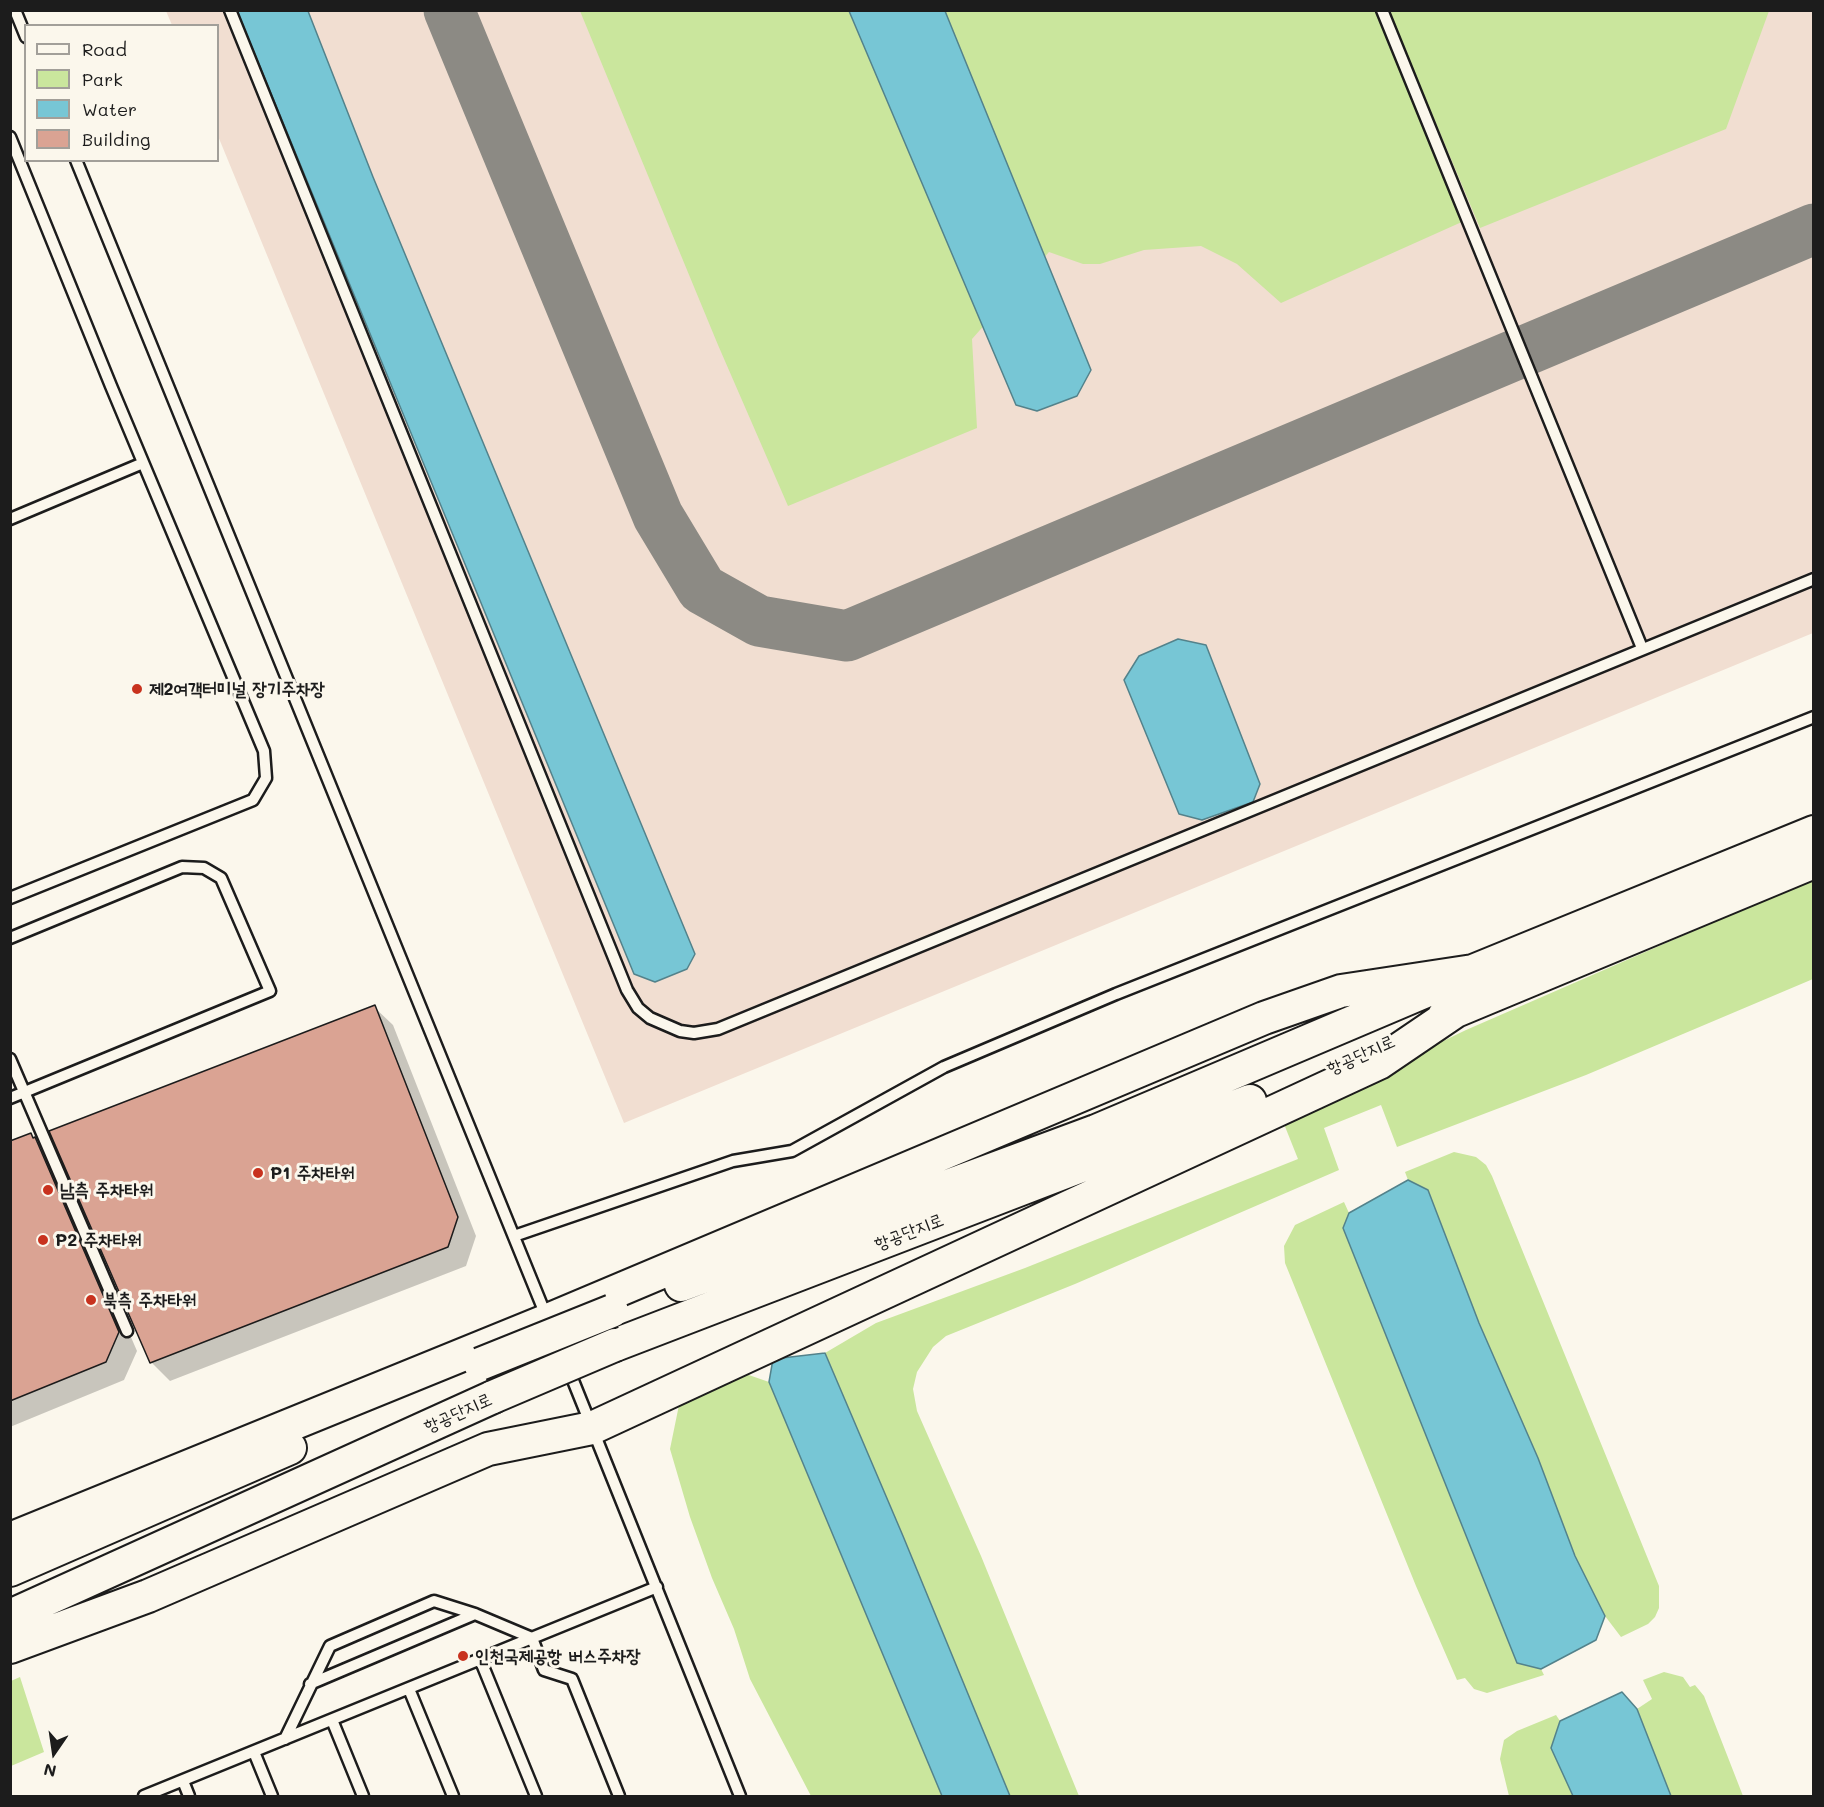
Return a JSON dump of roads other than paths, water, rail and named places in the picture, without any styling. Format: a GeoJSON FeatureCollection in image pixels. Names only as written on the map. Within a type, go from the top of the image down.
{"type":"FeatureCollection","features":[{"type":"Feature","properties":{"kind":"street","name":"항공단지로"},"geometry":{"type":"LineString","coordinates":[[10,1570],[480,1364],[612,1311],[1096,1131],[1360,1021],[1473,971],[1814,832]]}},
{"type":"Feature","properties":{"kind":"street","name":"항공단지로"},"geometry":{"type":"LineString","coordinates":[[10,1616],[493,1397],[615,1346],[1287,1096],[1377,1057],[1463,1006],[1814,862]]}},
{"type":"Feature","properties":{"kind":"street"},"geometry":{"type":"LineString","coordinates":[[10,1539],[555,1338],[1264,1018],[1341,991],[1473,971]]}},
{"type":"Feature","properties":{"kind":"street"},"geometry":{"type":"LineString","coordinates":[[10,1647],[148,1596],[488,1449],[592,1428],[1287,1096]]}},
{"type":"Feature","properties":{"kind":"lane"},"geometry":{"type":"LineString","coordinates":[[15,10],[24,32]]}},
{"type":"Feature","properties":{"kind":"lane"},"geometry":{"type":"LineString","coordinates":[[230,10],[627,990],[638,1008],[650,1018],[680,1031],[694,1033],[718,1029],[1814,579]]}},
{"type":"Feature","properties":{"kind":"lane"},"geometry":{"type":"LineString","coordinates":[[1382,10],[1642,648]]}},
{"type":"Feature","properties":{"kind":"lane"},"geometry":{"type":"LineString","coordinates":[[10,898],[253,800],[266,778],[264,751],[11,139]]}},
{"type":"Feature","properties":{"kind":"lane"},"geometry":{"type":"LineString","coordinates":[[77,162],[657,1587],[740,1797]]}},
{"type":"Feature","properties":{"kind":"lane"},"geometry":{"type":"LineString","coordinates":[[10,519],[143,463]]}},
{"type":"Feature","properties":{"kind":"lane"},"geometry":{"type":"LineString","coordinates":[[514,1236],[733,1161],[792,1151],[944,1067],[1084,1008],[1814,717]]}},
{"type":"Feature","properties":{"kind":"lane"},"geometry":{"type":"LineString","coordinates":[[10,938],[182,867],[204,868],[221,878],[270,992],[10,1098]]}},
{"type":"Feature","properties":{"kind":"lane"},"geometry":{"type":"LineString","coordinates":[[10,1059],[127,1330]]}},
{"type":"Feature","properties":{"kind":"lane"},"geometry":{"type":"LineString","coordinates":[[144,1797],[657,1587]]}},
{"type":"Feature","properties":{"kind":"lane"},"geometry":{"type":"LineString","coordinates":[[285,1739],[330,1646],[434,1601],[475,1614],[532,1638],[543,1670],[572,1679],[620,1797]]}},
{"type":"Feature","properties":{"kind":"lane"},"geometry":{"type":"LineString","coordinates":[[310,1684],[475,1614]]}},
{"type":"Feature","properties":{"kind":"lane"},"geometry":{"type":"LineString","coordinates":[[480,1659],[536,1797]]}},
{"type":"Feature","properties":{"kind":"lane"},"geometry":{"type":"LineString","coordinates":[[408,1689],[453,1797]]}},
{"type":"Feature","properties":{"kind":"lane"},"geometry":{"type":"LineString","coordinates":[[332,1720],[363,1797]]}},
{"type":"Feature","properties":{"kind":"lane"},"geometry":{"type":"LineString","coordinates":[[254,1752],[272,1797]]}},
{"type":"Feature","properties":{"kind":"lane"},"geometry":{"type":"LineString","coordinates":[[183,1781],[189,1797]]}},
{"type":"Feature","properties":{"kind":"water"},"geometry":{"type":"Polygon","coordinates":[[[237,11],[308,11],[373,177],[695,954],[687,969],[655,982],[634,974],[237,11]]]}},
{"type":"Feature","properties":{"kind":"water"},"geometry":{"type":"Polygon","coordinates":[[[849,11],[945,11],[1091,370],[1077,396],[1037,411],[1016,405],[849,11]]]}},
{"type":"Feature","properties":{"kind":"water"},"geometry":{"type":"Polygon","coordinates":[[[1178,639],[1206,645],[1260,784],[1253,802],[1202,820],[1179,814],[1124,680],[1139,656],[1178,639]]]}},
{"type":"Feature","properties":{"kind":"water"},"geometry":{"type":"Polygon","coordinates":[[[1408,1180],[1428,1190],[1479,1323],[1538,1458],[1575,1556],[1605,1616],[1596,1640],[1541,1669],[1517,1663],[1343,1228],[1349,1213],[1408,1180]]]}},
{"type":"Feature","properties":{"kind":"water"},"geometry":{"type":"Polygon","coordinates":[[[825,1353],[1010,1796],[942,1796],[769,1382],[773,1359],[825,1353]]]}},
{"type":"Feature","properties":{"kind":"water"},"geometry":{"type":"Polygon","coordinates":[[[1622,1692],[1637,1709],[1671,1796],[1573,1796],[1551,1748],[1560,1721],[1622,1692]]]}},
{"type":"Feature","properties":{"kind":"place","name":"제2여객터미널 장기주차장"},"geometry":{"type":"Point","coordinates":[137,689]}},
{"type":"Feature","properties":{"kind":"place","name":"P1 주차타워"},"geometry":{"type":"Point","coordinates":[258,1173]}},
{"type":"Feature","properties":{"kind":"place","name":"남측 주차타워"},"geometry":{"type":"Point","coordinates":[48,1190]}},
{"type":"Feature","properties":{"kind":"place","name":"P2 주차타워"},"geometry":{"type":"Point","coordinates":[43,1240]}},
{"type":"Feature","properties":{"kind":"place","name":"북측 주차타워"},"geometry":{"type":"Point","coordinates":[91,1300]}},
{"type":"Feature","properties":{"kind":"place","name":"인천국제공항 버스주차장"},"geometry":{"type":"Point","coordinates":[463,1656]}}]}
